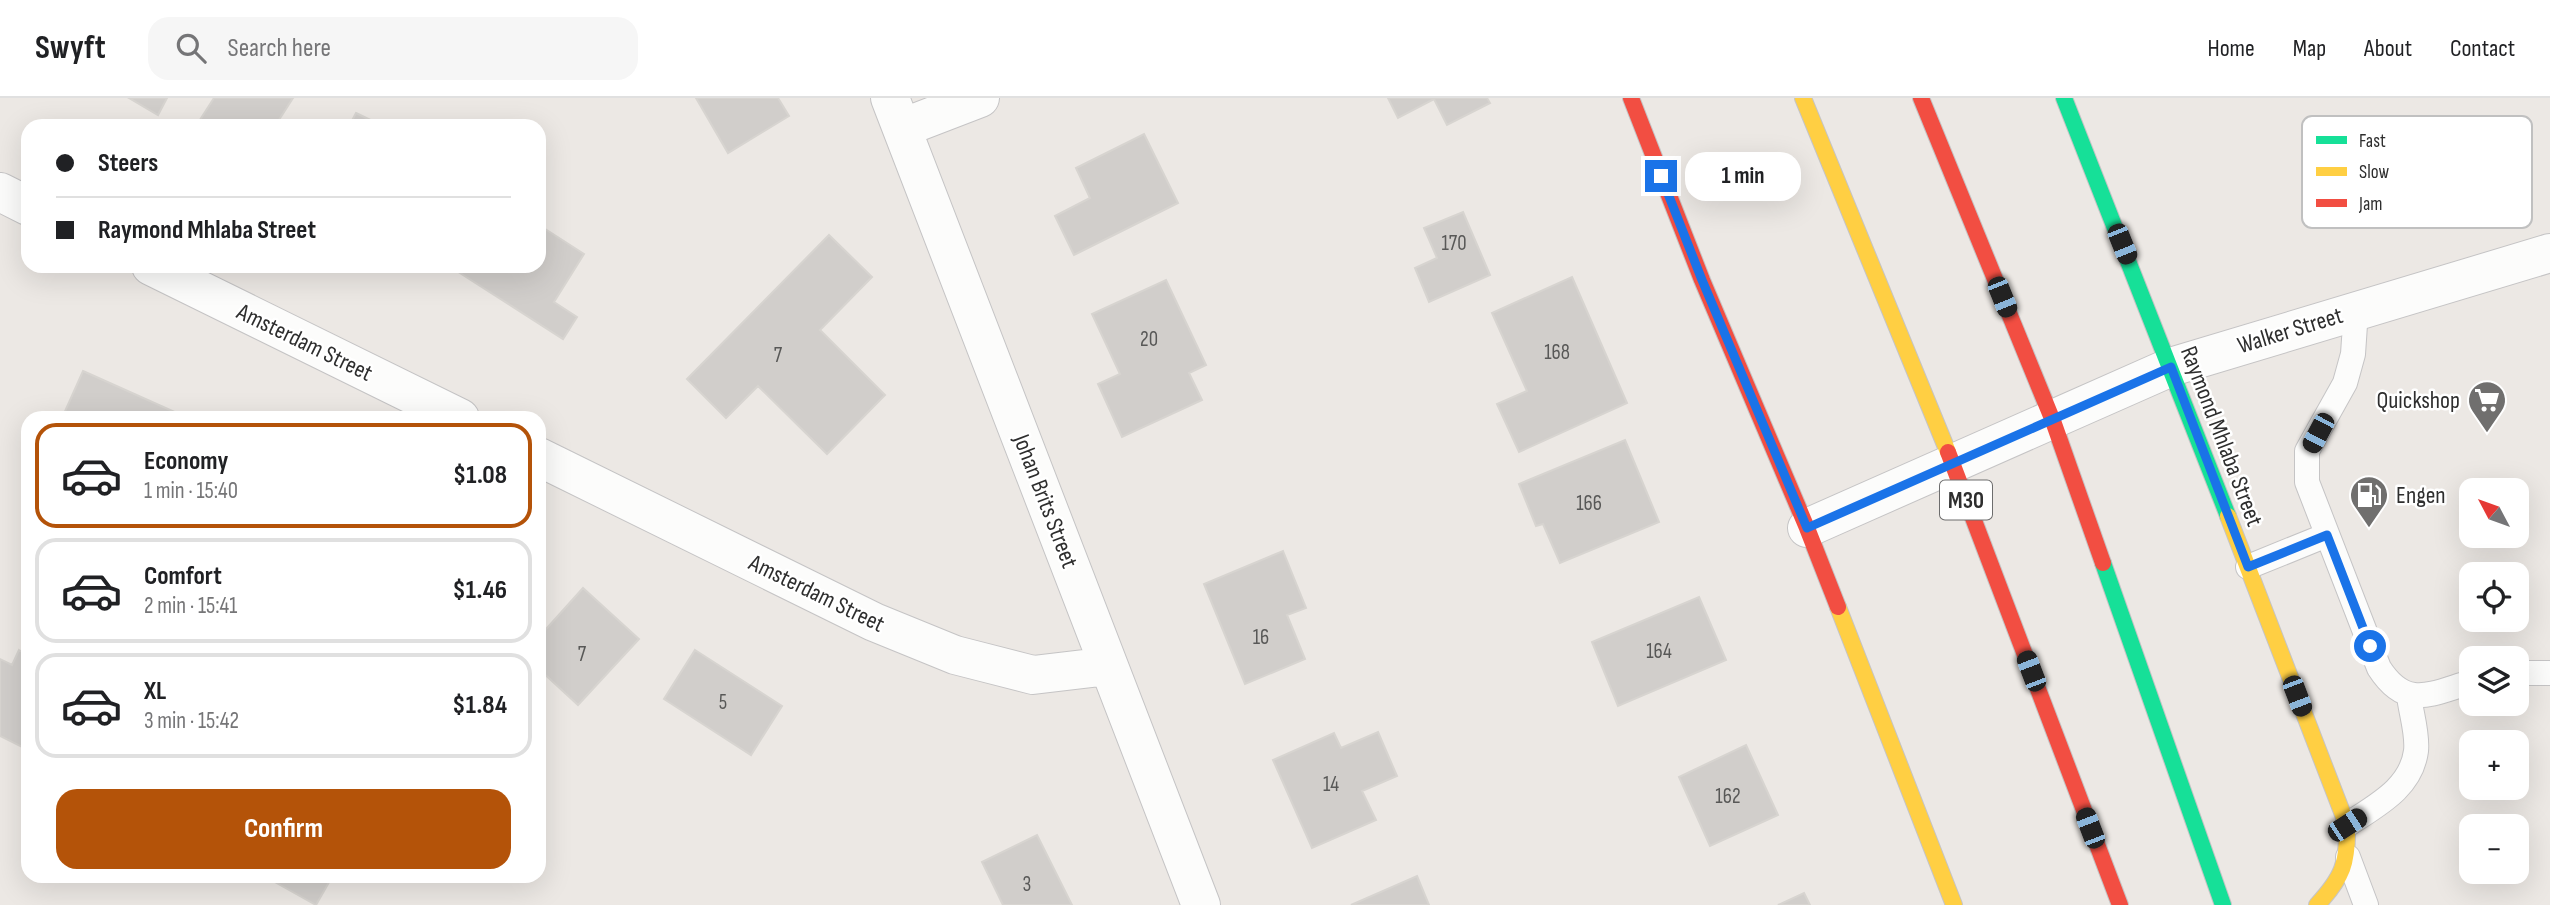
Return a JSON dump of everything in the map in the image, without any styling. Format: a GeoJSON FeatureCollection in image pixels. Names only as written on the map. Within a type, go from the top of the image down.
{"type":"FeatureCollection","features":[{"type":"Feature","properties":{"kind":"street"},"geometry":{"type":"LineString","coordinates":[[896,113],[980,98]]}},
{"type":"Feature","properties":{"kind":"street"},"geometry":{"type":"LineString","coordinates":[[1631,98],[1702,280],[1807,528],[1954,905]]}},
{"type":"Feature","properties":{"kind":"street","name":"M30"},"geometry":{"type":"LineString","coordinates":[[1803,98],[1952,463],[2120,905]]}},
{"type":"Feature","properties":{"kind":"street"},"geometry":{"type":"LineString","coordinates":[[1921,98],[2053,421],[2223,905]]}},
{"type":"Feature","properties":{"kind":"street","name":"Raymond Mhlaba Street"},"geometry":{"type":"LineString","coordinates":[[2064,98],[2171,367],[2347,825],[2348,858],[2336,886],[2317,905]]}},
{"type":"Feature","properties":{"kind":"street","name":"Johan Brits Street"},"geometry":{"type":"LineString","coordinates":[[896,113],[1201,905]]}},
{"type":"Feature","properties":{"kind":"street"},"geometry":{"type":"LineString","coordinates":[[0,192],[21,202]]}},
{"type":"Feature","properties":{"kind":"street","name":"Walker Street"},"geometry":{"type":"LineString","coordinates":[[1807,528],[2171,367],[2550,253]]}},
{"type":"Feature","properties":{"kind":"street","name":"Amsterdam Street"},"geometry":{"type":"LineString","coordinates":[[164,273],[446,411]]}},
{"type":"Feature","properties":{"kind":"street","name":"Amsterdam Street"},"geometry":{"type":"LineString","coordinates":[[546,460],[874,622],[955,655],[1033,675],[1109,666]]}},
{"type":"Feature","properties":{"kind":"lane"},"geometry":{"type":"LineString","coordinates":[[2356,310],[2353,354],[2345,383],[2307,452],[2307,482],[2379,668],[2390,684],[2409,696],[2429,695],[2459,686]]}},
{"type":"Feature","properties":{"kind":"lane"},"geometry":{"type":"LineString","coordinates":[[2248,567],[2327,535]]}},
{"type":"Feature","properties":{"kind":"lane"},"geometry":{"type":"LineString","coordinates":[[2529,673],[2550,673]]}},
{"type":"Feature","properties":{"kind":"lane"},"geometry":{"type":"LineString","coordinates":[[2347,825],[2395,793],[2408,775],[2416,750],[2409,696]]}},
{"type":"Feature","properties":{"kind":"lane"},"geometry":{"type":"LineString","coordinates":[[2348,858],[2366,905]]}},
{"type":"Feature","properties":{"kind":"building"},"geometry":{"type":"Polygon","coordinates":[[[129,98],[167,98],[158,115],[129,98]]]}},
{"type":"Feature","properties":{"kind":"building"},"geometry":{"type":"Polygon","coordinates":[[[214,98],[293,98],[280,119],[200,119],[214,98]]]}},
{"type":"Feature","properties":{"kind":"building"},"geometry":{"type":"Polygon","coordinates":[[[696,98],[778,98],[789,116],[728,153],[696,98]]]}},
{"type":"Feature","properties":{"kind":"building"},"geometry":{"type":"Polygon","coordinates":[[[1388,98],[1487,98],[1490,103],[1447,125],[1434,99],[1398,118],[1388,98]]]}},
{"type":"Feature","properties":{"kind":"building"},"geometry":{"type":"Polygon","coordinates":[[[356,113],[368,119],[353,119],[356,113]]]}},
{"type":"Feature","properties":{"kind":"building"},"geometry":{"type":"Polygon","coordinates":[[[1144,134],[1178,203],[1074,255],[1055,216],[1090,198],[1076,168],[1144,134]]]}},
{"type":"Feature","properties":{"kind":"building"},"geometry":{"type":"Polygon","coordinates":[[[1463,212],[1490,275],[1429,302],[1415,268],[1437,258],[1424,228],[1463,212]]]}},
{"type":"Feature","properties":{"kind":"building"},"geometry":{"type":"Polygon","coordinates":[[[546,230],[584,254],[554,302],[577,317],[563,339],[460,273],[546,273],[546,230]]]}},
{"type":"Feature","properties":{"kind":"building"},"geometry":{"type":"Polygon","coordinates":[[[829,235],[872,277],[820,330],[885,395],[827,454],[758,386],[726,418],[687,379],[829,235]]]}},
{"type":"Feature","properties":{"kind":"building"},"geometry":{"type":"Polygon","coordinates":[[[1572,277],[1627,403],[1519,452],[1497,404],[1527,391],[1492,313],[1572,277]]]}},
{"type":"Feature","properties":{"kind":"building"},"geometry":{"type":"Polygon","coordinates":[[[1166,280],[1206,365],[1189,373],[1202,400],[1122,437],[1098,384],[1120,374],[1092,314],[1166,280]]]}},
{"type":"Feature","properties":{"kind":"building"},"geometry":{"type":"Polygon","coordinates":[[[83,371],[173,411],[65,411],[83,371]]]}},
{"type":"Feature","properties":{"kind":"building"},"geometry":{"type":"Polygon","coordinates":[[[1625,440],[1659,522],[1560,563],[1543,524],[1536,526],[1519,484],[1625,440]]]}},
{"type":"Feature","properties":{"kind":"building"},"geometry":{"type":"Polygon","coordinates":[[[1283,551],[1306,608],[1287,615],[1305,659],[1245,684],[1204,584],[1283,551]]]}},
{"type":"Feature","properties":{"kind":"building"},"geometry":{"type":"Polygon","coordinates":[[[583,588],[639,639],[578,705],[546,675],[546,629],[583,588]]]}},
{"type":"Feature","properties":{"kind":"building"},"geometry":{"type":"Polygon","coordinates":[[[1699,597],[1726,660],[1618,706],[1592,642],[1699,597]]]}},
{"type":"Feature","properties":{"kind":"building"},"geometry":{"type":"Polygon","coordinates":[[[19,650],[21,746],[0,736],[0,659],[12,665],[19,650]]]}},
{"type":"Feature","properties":{"kind":"building"},"geometry":{"type":"Polygon","coordinates":[[[695,650],[782,706],[751,755],[664,699],[695,650]]]}},
{"type":"Feature","properties":{"kind":"building"},"geometry":{"type":"Polygon","coordinates":[[[1378,732],[1397,776],[1362,791],[1376,820],[1312,848],[1273,760],[1334,733],[1341,748],[1378,732]]]}},
{"type":"Feature","properties":{"kind":"building"},"geometry":{"type":"Polygon","coordinates":[[[1746,745],[1778,815],[1710,846],[1679,777],[1746,745]]]}},
{"type":"Feature","properties":{"kind":"building"},"geometry":{"type":"Polygon","coordinates":[[[1037,835],[1072,905],[1003,905],[982,862],[1037,835]]]}},
{"type":"Feature","properties":{"kind":"building"},"geometry":{"type":"Polygon","coordinates":[[[1417,876],[1429,905],[1351,905],[1417,876]]]}},
{"type":"Feature","properties":{"kind":"building"},"geometry":{"type":"Polygon","coordinates":[[[277,883],[329,883],[316,905],[277,883]]]}},
{"type":"Feature","properties":{"kind":"building"},"geometry":{"type":"Polygon","coordinates":[[[1804,893],[1810,905],[1778,905],[1804,893]]]}},
{"type":"Feature","properties":{"kind":"traffic: fast"},"geometry":{"type":"LineString","coordinates":[[2064,98],[2228,516]]}},
{"type":"Feature","properties":{"kind":"traffic: fast"},"geometry":{"type":"LineString","coordinates":[[2103,563],[2223,905]]}},
{"type":"Feature","properties":{"kind":"traffic: slow"},"geometry":{"type":"LineString","coordinates":[[1803,98],[1948,452]]}},
{"type":"Feature","properties":{"kind":"traffic: slow"},"geometry":{"type":"LineString","coordinates":[[2228,516],[2347,825],[2342,869],[2333,886],[2317,905]]}},
{"type":"Feature","properties":{"kind":"traffic: slow"},"geometry":{"type":"LineString","coordinates":[[1838,607],[1954,905]]}},
{"type":"Feature","properties":{"kind":"traffic: jam"},"geometry":{"type":"LineString","coordinates":[[1631,98],[1702,280],[1838,607]]}},
{"type":"Feature","properties":{"kind":"traffic: jam"},"geometry":{"type":"LineString","coordinates":[[1921,98],[2053,421],[2103,563]]}},
{"type":"Feature","properties":{"kind":"traffic: jam"},"geometry":{"type":"LineString","coordinates":[[1948,452],[2120,905]]}},
{"type":"Feature","properties":{"kind":"place","name":"Quickshop"},"geometry":{"type":"Point","coordinates":[2487,434]}},
{"type":"Feature","properties":{"kind":"place","name":"Engen"},"geometry":{"type":"Point","coordinates":[2369,529]}},
{"type":"Feature","properties":{"kind":"route"},"geometry":{"type":"LineString","coordinates":[[1661,176],[1807,528],[2171,367],[2248,567],[2327,535],[2370,646]]}}]}
